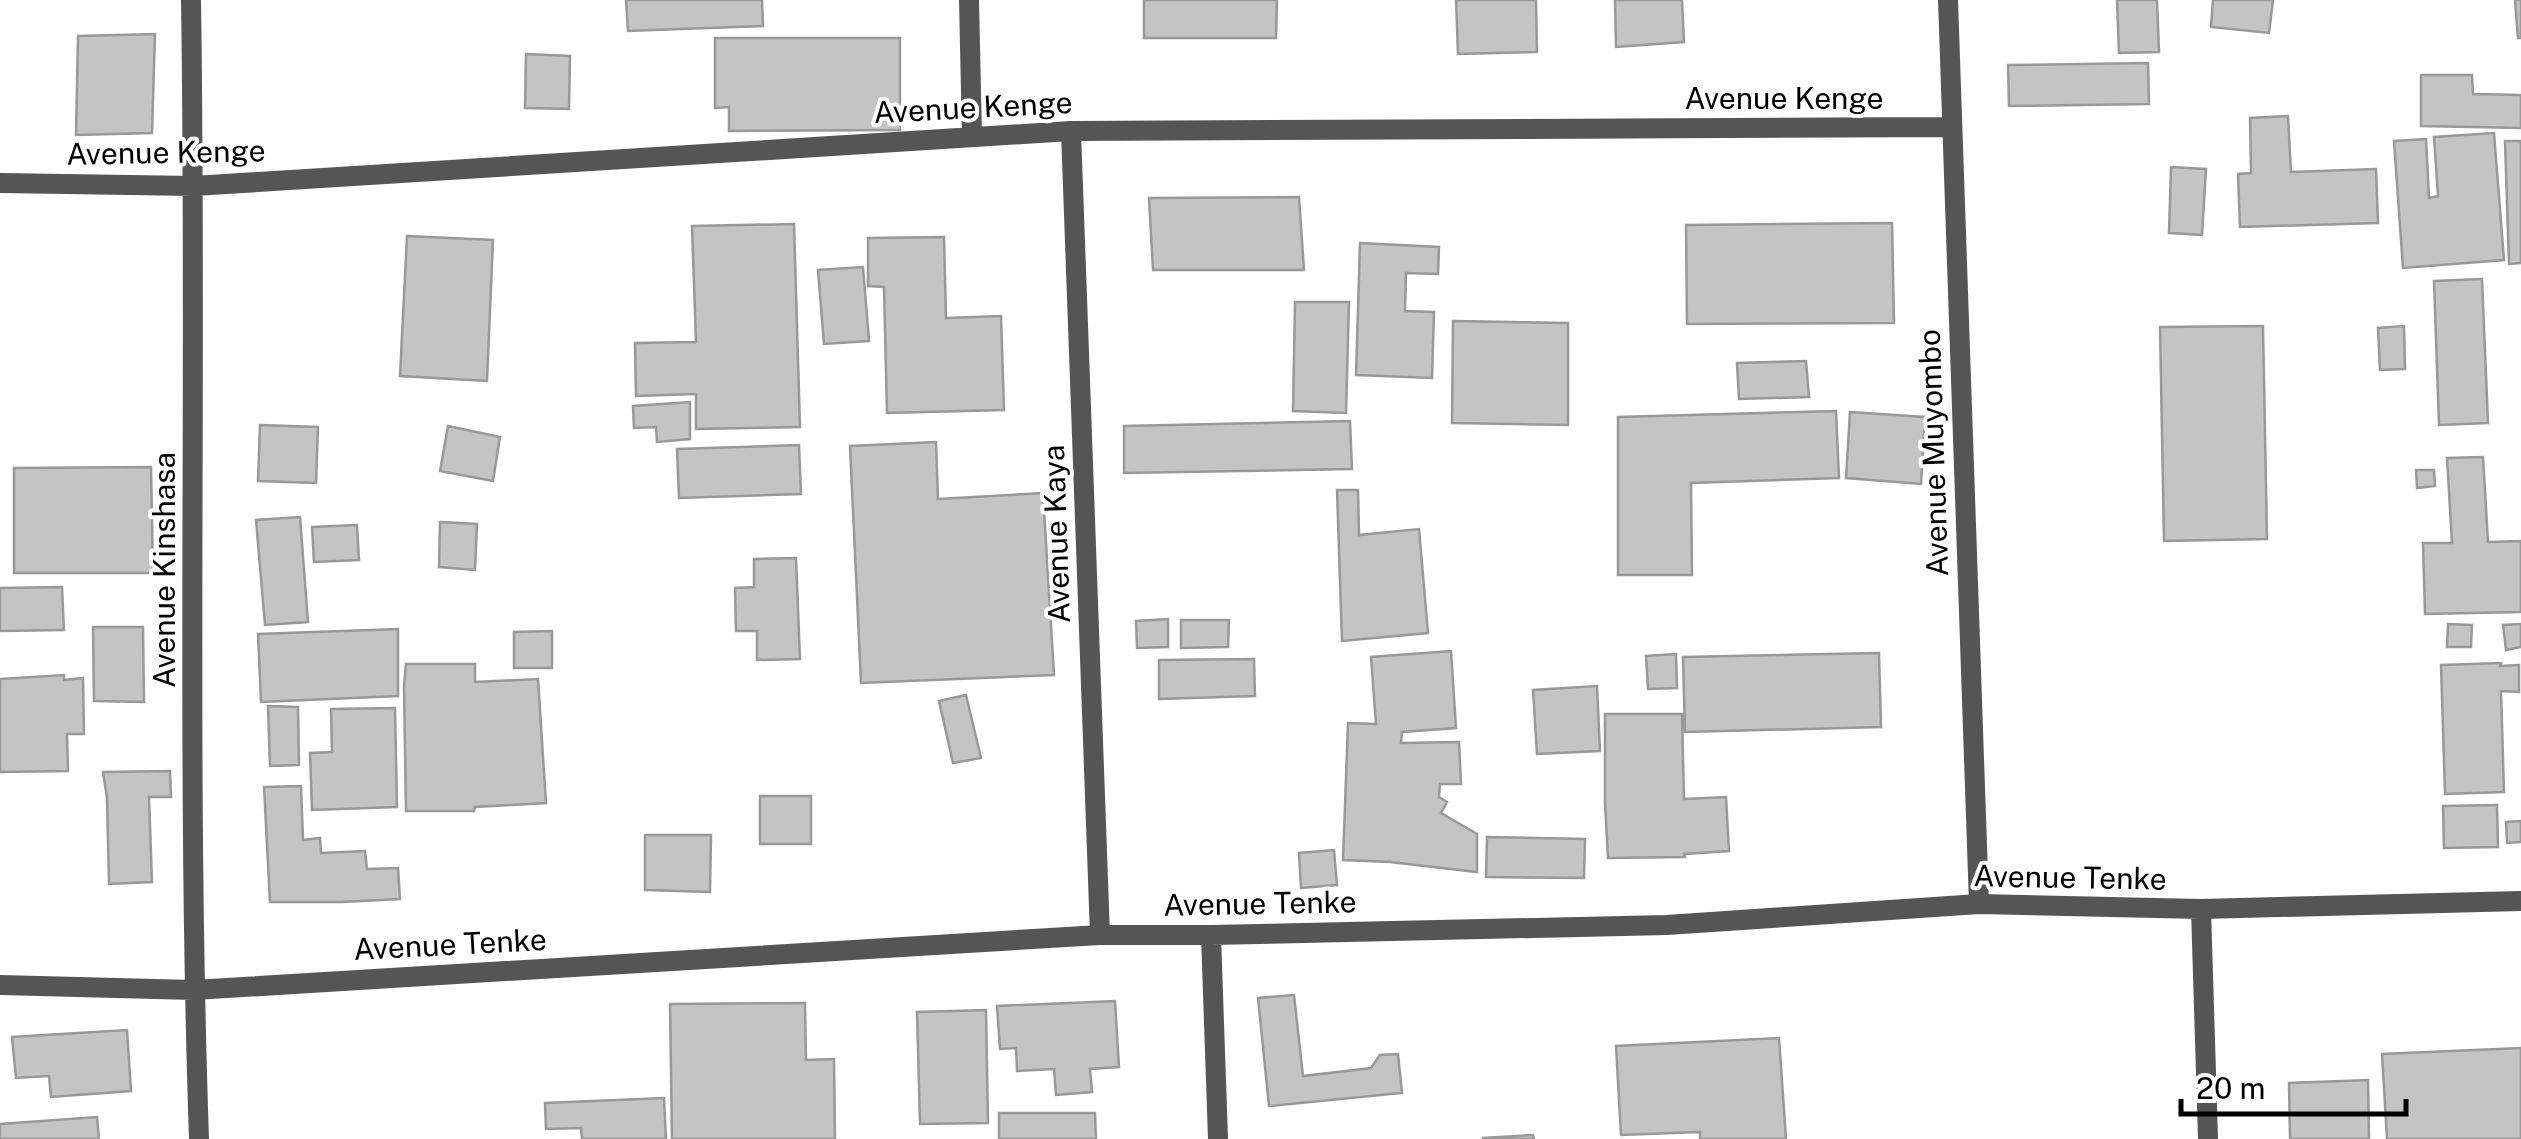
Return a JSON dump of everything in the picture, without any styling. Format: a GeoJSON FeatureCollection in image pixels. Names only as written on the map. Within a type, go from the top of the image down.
{"type":"FeatureCollection","features":[{"type":"Feature","properties":{"kind":"street","name":"Avenue Kinshasa"},"geometry":{"type":"LineString","coordinates":[[190,0],[194,186],[194,990],[199,1139]]}},
{"type":"Feature","properties":{"kind":"street"},"geometry":{"type":"LineString","coordinates":[[969,0],[972,137]]}},
{"type":"Feature","properties":{"kind":"street","name":"Avenue Muyombo"},"geometry":{"type":"LineString","coordinates":[[1948,0],[1979,904]]}},
{"type":"Feature","properties":{"kind":"street","name":"Avenue Kenge"},"geometry":{"type":"LineString","coordinates":[[0,183],[194,186],[1071,131],[1951,127]]}},
{"type":"Feature","properties":{"kind":"street","name":"Avenue Kaya"},"geometry":{"type":"LineString","coordinates":[[1071,131],[1100,935]]}},
{"type":"Feature","properties":{"kind":"street","name":"Avenue Tenke"},"geometry":{"type":"LineString","coordinates":[[0,985],[194,990],[1100,935],[1667,925],[1979,904],[2202,909],[2521,901]]}},
{"type":"Feature","properties":{"kind":"street"},"geometry":{"type":"LineString","coordinates":[[2202,909],[2208,1139]]}},
{"type":"Feature","properties":{"kind":"street"},"geometry":{"type":"LineString","coordinates":[[1210,936],[1218,1139]]}},
{"type":"Feature","properties":{"kind":"building"},"geometry":{"type":"Polygon","coordinates":[[[626,0],[762,0],[763,26],[628,31],[626,0]]]}},
{"type":"Feature","properties":{"kind":"building"},"geometry":{"type":"Polygon","coordinates":[[[1144,0],[1277,0],[1276,38],[1144,38],[1144,0]]]}},
{"type":"Feature","properties":{"kind":"building"},"geometry":{"type":"Polygon","coordinates":[[[1456,0],[1536,0],[1537,52],[1458,54],[1456,0]]]}},
{"type":"Feature","properties":{"kind":"building"},"geometry":{"type":"Polygon","coordinates":[[[1615,0],[1682,0],[1684,42],[1616,47],[1615,0]]]}},
{"type":"Feature","properties":{"kind":"building"},"geometry":{"type":"Polygon","coordinates":[[[2117,0],[2157,0],[2159,52],[2119,53],[2117,0]]]}},
{"type":"Feature","properties":{"kind":"building"},"geometry":{"type":"Polygon","coordinates":[[[2213,0],[2273,0],[2269,33],[2211,27],[2213,0]]]}},
{"type":"Feature","properties":{"kind":"building"},"geometry":{"type":"Polygon","coordinates":[[[2515,0],[2521,0],[2521,38],[2518,38],[2515,0]]]}},
{"type":"Feature","properties":{"kind":"building"},"geometry":{"type":"Polygon","coordinates":[[[155,34],[152,133],[76,135],[78,36],[155,34]]]}},
{"type":"Feature","properties":{"kind":"building"},"geometry":{"type":"Polygon","coordinates":[[[715,38],[900,38],[900,130],[729,131],[729,107],[715,108],[715,38]]]}},
{"type":"Feature","properties":{"kind":"building"},"geometry":{"type":"Polygon","coordinates":[[[526,54],[570,56],[569,109],[525,108],[526,54]]]}},
{"type":"Feature","properties":{"kind":"building"},"geometry":{"type":"Polygon","coordinates":[[[2148,63],[2149,104],[2009,106],[2008,65],[2148,63]]]}},
{"type":"Feature","properties":{"kind":"building"},"geometry":{"type":"Polygon","coordinates":[[[2421,75],[2472,75],[2473,94],[2521,95],[2521,128],[2421,126],[2421,75]]]}},
{"type":"Feature","properties":{"kind":"building"},"geometry":{"type":"Polygon","coordinates":[[[2288,116],[2291,172],[2376,169],[2378,223],[2240,227],[2238,174],[2251,173],[2250,118],[2288,116]]]}},
{"type":"Feature","properties":{"kind":"building"},"geometry":{"type":"Polygon","coordinates":[[[2494,133],[2504,260],[2403,268],[2394,141],[2426,139],[2429,198],[2438,196],[2434,137],[2494,133]]]}},
{"type":"Feature","properties":{"kind":"building"},"geometry":{"type":"Polygon","coordinates":[[[2505,141],[2521,141],[2521,263],[2509,264],[2505,141]]]}},
{"type":"Feature","properties":{"kind":"building"},"geometry":{"type":"Polygon","coordinates":[[[2171,167],[2206,169],[2202,235],[2169,233],[2171,167]]]}},
{"type":"Feature","properties":{"kind":"building"},"geometry":{"type":"Polygon","coordinates":[[[1299,197],[1304,270],[1153,270],[1149,198],[1299,197]]]}},
{"type":"Feature","properties":{"kind":"building"},"geometry":{"type":"Polygon","coordinates":[[[1892,223],[1894,323],[1687,324],[1686,225],[1892,223]]]}},
{"type":"Feature","properties":{"kind":"building"},"geometry":{"type":"Polygon","coordinates":[[[794,224],[800,427],[696,429],[696,394],[636,396],[635,343],[696,342],[692,226],[794,224]]]}},
{"type":"Feature","properties":{"kind":"building"},"geometry":{"type":"Polygon","coordinates":[[[407,236],[493,240],[487,381],[400,376],[407,236]]]}},
{"type":"Feature","properties":{"kind":"building"},"geometry":{"type":"Polygon","coordinates":[[[944,237],[946,318],[1001,316],[1004,410],[887,413],[884,287],[868,286],[868,238],[944,237]]]}},
{"type":"Feature","properties":{"kind":"building"},"geometry":{"type":"Polygon","coordinates":[[[1360,243],[1439,247],[1438,274],[1406,273],[1405,311],[1434,312],[1432,378],[1356,375],[1360,243]]]}},
{"type":"Feature","properties":{"kind":"building"},"geometry":{"type":"Polygon","coordinates":[[[863,267],[869,341],[824,344],[818,270],[863,267]]]}},
{"type":"Feature","properties":{"kind":"building"},"geometry":{"type":"Polygon","coordinates":[[[2482,279],[2488,423],[2439,425],[2434,281],[2482,279]]]}},
{"type":"Feature","properties":{"kind":"building"},"geometry":{"type":"Polygon","coordinates":[[[1295,302],[1349,302],[1346,413],[1293,411],[1295,302]]]}},
{"type":"Feature","properties":{"kind":"building"},"geometry":{"type":"Polygon","coordinates":[[[1453,321],[1568,323],[1568,425],[1452,423],[1453,321]]]}},
{"type":"Feature","properties":{"kind":"building"},"geometry":{"type":"Polygon","coordinates":[[[2263,326],[2267,539],[2164,541],[2160,327],[2263,326]]]}},
{"type":"Feature","properties":{"kind":"building"},"geometry":{"type":"Polygon","coordinates":[[[2404,326],[2405,369],[2380,370],[2378,328],[2404,326]]]}},
{"type":"Feature","properties":{"kind":"building"},"geometry":{"type":"Polygon","coordinates":[[[1806,361],[1809,397],[1739,399],[1737,363],[1806,361]]]}},
{"type":"Feature","properties":{"kind":"building"},"geometry":{"type":"Polygon","coordinates":[[[690,402],[690,439],[657,442],[656,427],[634,428],[633,406],[690,402]]]}},
{"type":"Feature","properties":{"kind":"building"},"geometry":{"type":"Polygon","coordinates":[[[1836,411],[1839,478],[1691,483],[1692,575],[1618,575],[1618,417],[1836,411]]]}},
{"type":"Feature","properties":{"kind":"building"},"geometry":{"type":"Polygon","coordinates":[[[1850,412],[1925,417],[1921,484],[1846,478],[1850,412]]]}},
{"type":"Feature","properties":{"kind":"building"},"geometry":{"type":"Polygon","coordinates":[[[1350,421],[1352,469],[1124,473],[1124,426],[1350,421]]]}},
{"type":"Feature","properties":{"kind":"building"},"geometry":{"type":"Polygon","coordinates":[[[260,425],[318,427],[316,483],[258,481],[260,425]]]}},
{"type":"Feature","properties":{"kind":"building"},"geometry":{"type":"Polygon","coordinates":[[[448,426],[500,437],[493,481],[440,471],[448,426]]]}},
{"type":"Feature","properties":{"kind":"building"},"geometry":{"type":"Polygon","coordinates":[[[936,442],[938,499],[1043,493],[1054,675],[861,683],[850,446],[936,442]]]}},
{"type":"Feature","properties":{"kind":"building"},"geometry":{"type":"Polygon","coordinates":[[[799,445],[801,494],[679,498],[677,449],[799,445]]]}},
{"type":"Feature","properties":{"kind":"building"},"geometry":{"type":"Polygon","coordinates":[[[2483,457],[2488,542],[2521,541],[2521,612],[2425,614],[2423,543],[2452,543],[2447,458],[2483,457]]]}},
{"type":"Feature","properties":{"kind":"building"},"geometry":{"type":"Polygon","coordinates":[[[151,467],[153,573],[14,573],[14,468],[151,467]]]}},
{"type":"Feature","properties":{"kind":"building"},"geometry":{"type":"Polygon","coordinates":[[[2416,470],[2434,470],[2435,486],[2417,488],[2416,470]]]}},
{"type":"Feature","properties":{"kind":"building"},"geometry":{"type":"Polygon","coordinates":[[[1337,490],[1358,490],[1359,535],[1419,529],[1428,633],[1342,641],[1337,490]]]}},
{"type":"Feature","properties":{"kind":"building"},"geometry":{"type":"Polygon","coordinates":[[[300,517],[308,622],[265,625],[256,520],[300,517]]]}},
{"type":"Feature","properties":{"kind":"building"},"geometry":{"type":"Polygon","coordinates":[[[440,522],[477,524],[475,570],[439,567],[440,522]]]}},
{"type":"Feature","properties":{"kind":"building"},"geometry":{"type":"Polygon","coordinates":[[[357,525],[359,560],[314,562],[312,527],[357,525]]]}},
{"type":"Feature","properties":{"kind":"building"},"geometry":{"type":"Polygon","coordinates":[[[796,558],[800,659],[757,660],[757,631],[736,631],[735,588],[754,587],[754,559],[796,558]]]}},
{"type":"Feature","properties":{"kind":"building"},"geometry":{"type":"Polygon","coordinates":[[[62,587],[64,630],[0,631],[0,588],[62,587]]]}},
{"type":"Feature","properties":{"kind":"building"},"geometry":{"type":"Polygon","coordinates":[[[1168,619],[1168,647],[1137,648],[1136,621],[1168,619]]]}},
{"type":"Feature","properties":{"kind":"building"},"geometry":{"type":"Polygon","coordinates":[[[1181,620],[1229,620],[1228,647],[1181,648],[1181,620]]]}},
{"type":"Feature","properties":{"kind":"building"},"geometry":{"type":"Polygon","coordinates":[[[2448,624],[2472,625],[2471,647],[2447,647],[2448,624]]]}},
{"type":"Feature","properties":{"kind":"building"},"geometry":{"type":"Polygon","coordinates":[[[2521,624],[2521,647],[2506,650],[2503,625],[2521,624]]]}},
{"type":"Feature","properties":{"kind":"building"},"geometry":{"type":"Polygon","coordinates":[[[93,627],[143,627],[144,702],[94,701],[93,627]]]}},
{"type":"Feature","properties":{"kind":"building"},"geometry":{"type":"Polygon","coordinates":[[[398,629],[398,696],[261,702],[258,634],[398,629]]]}},
{"type":"Feature","properties":{"kind":"building"},"geometry":{"type":"Polygon","coordinates":[[[552,631],[552,668],[514,668],[514,632],[552,631]]]}},
{"type":"Feature","properties":{"kind":"building"},"geometry":{"type":"Polygon","coordinates":[[[1451,651],[1456,728],[1402,732],[1401,743],[1459,742],[1461,784],[1440,784],[1439,797],[1447,802],[1441,813],[1477,834],[1477,872],[1343,860],[1348,723],[1376,724],[1371,657],[1451,651]]]}},
{"type":"Feature","properties":{"kind":"building"},"geometry":{"type":"Polygon","coordinates":[[[1879,653],[1881,727],[1685,732],[1683,657],[1879,653]]]}},
{"type":"Feature","properties":{"kind":"building"},"geometry":{"type":"Polygon","coordinates":[[[1676,654],[1677,688],[1648,689],[1646,656],[1676,654]]]}},
{"type":"Feature","properties":{"kind":"building"},"geometry":{"type":"Polygon","coordinates":[[[1254,659],[1255,696],[1159,699],[1159,660],[1254,659]]]}},
{"type":"Feature","properties":{"kind":"building"},"geometry":{"type":"Polygon","coordinates":[[[2501,663],[2500,666],[2519,665],[2519,692],[2501,691],[2504,792],[2445,794],[2441,665],[2501,663]]]}},
{"type":"Feature","properties":{"kind":"building"},"geometry":{"type":"Polygon","coordinates":[[[406,664],[475,664],[475,682],[538,679],[546,803],[475,807],[474,811],[406,811],[406,664]]]}},
{"type":"Feature","properties":{"kind":"building"},"geometry":{"type":"Polygon","coordinates":[[[64,675],[64,680],[83,678],[84,734],[67,734],[68,771],[0,772],[0,679],[64,675]]]}},
{"type":"Feature","properties":{"kind":"building"},"geometry":{"type":"Polygon","coordinates":[[[1597,686],[1600,751],[1537,754],[1533,690],[1597,686]]]}},
{"type":"Feature","properties":{"kind":"building"},"geometry":{"type":"Polygon","coordinates":[[[966,695],[981,758],[953,763],[939,701],[966,695]]]}},
{"type":"Feature","properties":{"kind":"building"},"geometry":{"type":"Polygon","coordinates":[[[268,706],[298,707],[299,765],[270,766],[268,706]]]}},
{"type":"Feature","properties":{"kind":"building"},"geometry":{"type":"Polygon","coordinates":[[[395,708],[397,807],[312,810],[310,753],[332,752],[331,709],[395,708]]]}},
{"type":"Feature","properties":{"kind":"building"},"geometry":{"type":"Polygon","coordinates":[[[1605,714],[1682,714],[1684,799],[1726,797],[1729,851],[1684,854],[1685,857],[1608,858],[1605,714]]]}},
{"type":"Feature","properties":{"kind":"building"},"geometry":{"type":"Polygon","coordinates":[[[170,771],[171,797],[149,797],[152,882],[109,884],[103,772],[170,771]]]}},
{"type":"Feature","properties":{"kind":"building"},"geometry":{"type":"Polygon","coordinates":[[[301,786],[303,840],[320,838],[321,853],[365,851],[367,869],[398,868],[400,899],[270,902],[264,787],[301,786]]]}},
{"type":"Feature","properties":{"kind":"building"},"geometry":{"type":"Polygon","coordinates":[[[760,796],[811,796],[811,844],[760,844],[760,796]]]}},
{"type":"Feature","properties":{"kind":"building"},"geometry":{"type":"Polygon","coordinates":[[[2497,805],[2498,847],[2444,848],[2443,806],[2497,805]]]}},
{"type":"Feature","properties":{"kind":"building"},"geometry":{"type":"Polygon","coordinates":[[[2521,821],[2521,842],[2507,843],[2506,822],[2521,821]]]}},
{"type":"Feature","properties":{"kind":"building"},"geometry":{"type":"Polygon","coordinates":[[[645,835],[711,835],[710,892],[645,890],[645,835]]]}},
{"type":"Feature","properties":{"kind":"building"},"geometry":{"type":"Polygon","coordinates":[[[1487,837],[1585,839],[1584,878],[1486,877],[1487,837]]]}},
{"type":"Feature","properties":{"kind":"building"},"geometry":{"type":"Polygon","coordinates":[[[1334,850],[1337,885],[1301,888],[1299,853],[1334,850]]]}},
{"type":"Feature","properties":{"kind":"building"},"geometry":{"type":"Polygon","coordinates":[[[1294,995],[1303,1076],[1371,1068],[1380,1055],[1398,1054],[1402,1093],[1269,1106],[1258,998],[1294,995]]]}},
{"type":"Feature","properties":{"kind":"building"},"geometry":{"type":"Polygon","coordinates":[[[1115,1001],[1119,1067],[1090,1069],[1092,1092],[1056,1095],[1054,1069],[1017,1071],[1016,1048],[1000,1049],[997,1006],[1115,1001]]]}},
{"type":"Feature","properties":{"kind":"building"},"geometry":{"type":"Polygon","coordinates":[[[805,1003],[806,1060],[834,1059],[835,1139],[672,1139],[670,1004],[805,1003]]]}},
{"type":"Feature","properties":{"kind":"building"},"geometry":{"type":"Polygon","coordinates":[[[986,1010],[988,1123],[920,1124],[917,1012],[986,1010]]]}},
{"type":"Feature","properties":{"kind":"building"},"geometry":{"type":"Polygon","coordinates":[[[127,1030],[131,1091],[51,1097],[49,1076],[16,1078],[12,1037],[127,1030]]]}},
{"type":"Feature","properties":{"kind":"building"},"geometry":{"type":"Polygon","coordinates":[[[1779,1038],[1786,1139],[1700,1139],[1700,1132],[1621,1135],[1616,1046],[1779,1038]]]}},
{"type":"Feature","properties":{"kind":"building"},"geometry":{"type":"Polygon","coordinates":[[[2521,1048],[2521,1139],[2387,1139],[2382,1054],[2521,1048]]]}},
{"type":"Feature","properties":{"kind":"building"},"geometry":{"type":"Polygon","coordinates":[[[2368,1080],[2369,1139],[2290,1139],[2289,1083],[2368,1080]]]}},
{"type":"Feature","properties":{"kind":"building"},"geometry":{"type":"Polygon","coordinates":[[[664,1098],[666,1139],[582,1139],[581,1128],[546,1129],[545,1103],[664,1098]]]}},
{"type":"Feature","properties":{"kind":"building"},"geometry":{"type":"Polygon","coordinates":[[[999,1113],[1095,1113],[1096,1139],[999,1139],[999,1113]]]}},
{"type":"Feature","properties":{"kind":"building"},"geometry":{"type":"Polygon","coordinates":[[[97,1117],[99,1139],[0,1139],[0,1124],[97,1117]]]}},
{"type":"Feature","properties":{"kind":"building"},"geometry":{"type":"Polygon","coordinates":[[[1533,1135],[1534,1139],[1483,1139],[1483,1138],[1533,1135]]]}}]}
